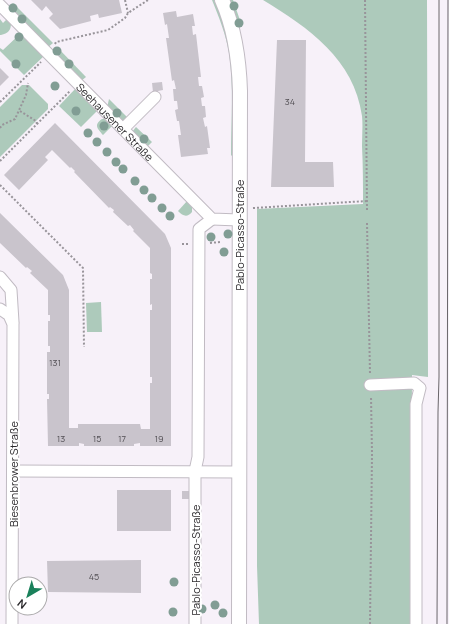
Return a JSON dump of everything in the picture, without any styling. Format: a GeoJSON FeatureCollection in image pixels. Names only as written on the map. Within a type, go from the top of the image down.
{"type":"FeatureCollection","features":[{"type":"Feature","properties":{"kind":"main road","name":"Pablo-Picasso-Straße"},"geometry":{"type":"LineString","coordinates":[[222,0],[233,30],[239,70],[239,624]]}},
{"type":"Feature","properties":{"kind":"street","name":"Seehausener Straße"},"geometry":{"type":"LineString","coordinates":[[0,5],[212,219]]}},
{"type":"Feature","properties":{"kind":"street"},"geometry":{"type":"LineString","coordinates":[[123,129],[155,97]]}},
{"type":"Feature","properties":{"kind":"street"},"geometry":{"type":"LineString","coordinates":[[212,219],[239,220]]}},
{"type":"Feature","properties":{"kind":"street","name":"Pablo-Picasso-Straße"},"geometry":{"type":"LineString","coordinates":[[195,624],[195,472],[198,457],[199,229],[212,219]]}},
{"type":"Feature","properties":{"kind":"street","name":"Biesenbrower Straße"},"geometry":{"type":"LineString","coordinates":[[0,277],[11,290],[13,323],[12,624]]}},
{"type":"Feature","properties":{"kind":"street"},"geometry":{"type":"LineString","coordinates":[[0,309],[9,315],[13,323]]}},
{"type":"Feature","properties":{"kind":"street"},"geometry":{"type":"LineString","coordinates":[[370,385],[414,383],[420,388],[416,404],[416,624]]}},
{"type":"Feature","properties":{"kind":"street"},"geometry":{"type":"LineString","coordinates":[[13,471],[239,472]]}},
{"type":"Feature","properties":{"kind":"path"},"geometry":{"type":"LineString","coordinates":[[125,0],[128,13]]}},
{"type":"Feature","properties":{"kind":"path"},"geometry":{"type":"LineString","coordinates":[[56,42],[108,30],[125,18],[128,13],[148,0]]}},
{"type":"Feature","properties":{"kind":"path"},"geometry":{"type":"LineString","coordinates":[[365,0],[367,210]]}},
{"type":"Feature","properties":{"kind":"path"},"geometry":{"type":"LineString","coordinates":[[0,102],[49,54]]}},
{"type":"Feature","properties":{"kind":"path"},"geometry":{"type":"LineString","coordinates":[[0,128],[2,125],[15,119],[20,111],[26,95],[28,83]]}},
{"type":"Feature","properties":{"kind":"path"},"geometry":{"type":"LineString","coordinates":[[0,161],[78,83]]}},
{"type":"Feature","properties":{"kind":"path"},"geometry":{"type":"LineString","coordinates":[[20,111],[36,121],[37,124]]}},
{"type":"Feature","properties":{"kind":"path"},"geometry":{"type":"LineString","coordinates":[[0,184],[82,268],[84,347]]}},
{"type":"Feature","properties":{"kind":"path"},"geometry":{"type":"LineString","coordinates":[[253,208],[367,201]]}},
{"type":"Feature","properties":{"kind":"path"},"geometry":{"type":"LineString","coordinates":[[367,223],[372,454],[370,624]]}},
{"type":"Feature","properties":{"kind":"green space"},"geometry":{"type":"Polygon","coordinates":[[[212,0],[214,0],[222,19],[231,57],[233,157],[231,155],[231,65],[228,46],[220,19],[212,0]]]}},
{"type":"Feature","properties":{"kind":"green space"},"geometry":{"type":"Polygon","coordinates":[[[228,0],[233,0],[242,26],[238,28],[228,0]]]}},
{"type":"Feature","properties":{"kind":"green space"},"geometry":{"type":"Polygon","coordinates":[[[263,0],[427,0],[428,377],[412,375],[411,624],[259,624],[257,566],[257,209],[363,204],[362,116],[357,96],[350,78],[327,47],[297,22],[263,0]]]}},
{"type":"Feature","properties":{"kind":"green space"},"geometry":{"type":"Polygon","coordinates":[[[13,3],[53,43],[47,48],[8,8],[13,3]]]}},
{"type":"Feature","properties":{"kind":"green space"},"geometry":{"type":"Polygon","coordinates":[[[0,19],[3,23],[7,19],[11,23],[9,31],[1,35],[0,35],[0,19]]]}},
{"type":"Feature","properties":{"kind":"green space"},"geometry":{"type":"Polygon","coordinates":[[[21,33],[44,56],[24,75],[0,51],[0,48],[3,50],[21,33]]]}},
{"type":"Feature","properties":{"kind":"green space"},"geometry":{"type":"Polygon","coordinates":[[[57,47],[86,77],[81,81],[52,52],[57,47]]]}},
{"type":"Feature","properties":{"kind":"green space"},"geometry":{"type":"Polygon","coordinates":[[[22,85],[29,85],[48,104],[48,109],[0,157],[0,107],[22,85]]]}},
{"type":"Feature","properties":{"kind":"green space"},"geometry":{"type":"Polygon","coordinates":[[[76,88],[98,110],[81,127],[59,106],[76,88]]]}},
{"type":"Feature","properties":{"kind":"green space"},"geometry":{"type":"Polygon","coordinates":[[[109,99],[128,118],[123,123],[107,108],[109,99]]]}},
{"type":"Feature","properties":{"kind":"green space"},"geometry":{"type":"Polygon","coordinates":[[[102,119],[107,119],[113,125],[103,135],[97,127],[99,121],[102,119]]]}},
{"type":"Feature","properties":{"kind":"green space"},"geometry":{"type":"Polygon","coordinates":[[[136,127],[152,142],[147,147],[132,132],[136,127]]]}},
{"type":"Feature","properties":{"kind":"green space"},"geometry":{"type":"Polygon","coordinates":[[[188,200],[192,205],[192,212],[185,216],[178,211],[188,200]]]}},
{"type":"Feature","properties":{"kind":"green space"},"geometry":{"type":"Polygon","coordinates":[[[101,302],[102,332],[87,332],[86,303],[101,302]]]}},
{"type":"Feature","properties":{"kind":"building"},"geometry":{"type":"Polygon","coordinates":[[[31,0],[119,0],[122,13],[99,18],[98,14],[90,16],[91,21],[60,29],[49,18],[53,14],[46,6],[42,11],[31,0]]]}},
{"type":"Feature","properties":{"kind":"building"},"geometry":{"type":"Polygon","coordinates":[[[176,11],[177,17],[193,14],[195,26],[192,26],[193,35],[196,34],[201,77],[198,77],[199,86],[202,86],[204,97],[201,98],[202,106],[205,106],[206,117],[203,118],[205,127],[207,126],[210,148],[207,148],[208,154],[181,157],[178,135],[181,135],[179,121],[177,121],[175,110],[178,109],[177,101],[174,101],[173,89],[176,89],[174,80],[172,81],[166,38],[169,38],[167,24],[165,25],[163,13],[176,11]]]}},
{"type":"Feature","properties":{"kind":"building"},"geometry":{"type":"Polygon","coordinates":[[[277,40],[306,40],[305,162],[333,162],[334,187],[271,187],[277,40]]]}},
{"type":"Feature","properties":{"kind":"building"},"geometry":{"type":"Polygon","coordinates":[[[0,68],[9,77],[0,86],[0,68]]]}},
{"type":"Feature","properties":{"kind":"building"},"geometry":{"type":"Polygon","coordinates":[[[162,82],[163,90],[153,92],[152,83],[162,82]]]}},
{"type":"Feature","properties":{"kind":"building"},"geometry":{"type":"Polygon","coordinates":[[[55,123],[165,234],[171,248],[171,446],[140,446],[140,443],[134,444],[134,446],[84,446],[84,444],[79,443],[79,446],[48,446],[47,399],[49,399],[49,394],[47,394],[47,352],[50,352],[50,346],[48,346],[48,321],[50,321],[50,315],[48,315],[48,290],[30,273],[32,271],[27,267],[26,268],[0,243],[0,213],[63,275],[69,290],[69,428],[78,428],[78,424],[140,424],[141,429],[150,429],[150,383],[152,383],[152,377],[150,377],[150,310],[152,310],[152,304],[150,305],[150,279],[152,279],[152,274],[150,273],[150,248],[133,231],[134,230],[130,225],[128,226],[113,212],[114,210],[110,207],[109,208],[74,172],[75,171],[52,150],[45,157],[48,160],[19,190],[4,175],[55,123]]]}},
{"type":"Feature","properties":{"kind":"building"},"geometry":{"type":"Polygon","coordinates":[[[117,490],[171,490],[171,531],[117,531],[117,490]]]}},
{"type":"Feature","properties":{"kind":"building"},"geometry":{"type":"Polygon","coordinates":[[[182,491],[190,491],[190,499],[182,499],[182,491]]]}},
{"type":"Feature","properties":{"kind":"building"},"geometry":{"type":"Polygon","coordinates":[[[141,560],[141,593],[48,592],[47,561],[141,560]]]}},
{"type":"Feature","properties":{"kind":"tram line"},"geometry":{"type":"LineString","coordinates":[[437,624],[439,377],[439,0]]}},
{"type":"Feature","properties":{"kind":"tram line"},"geometry":{"type":"LineString","coordinates":[[447,624],[448,0]]}}]}
